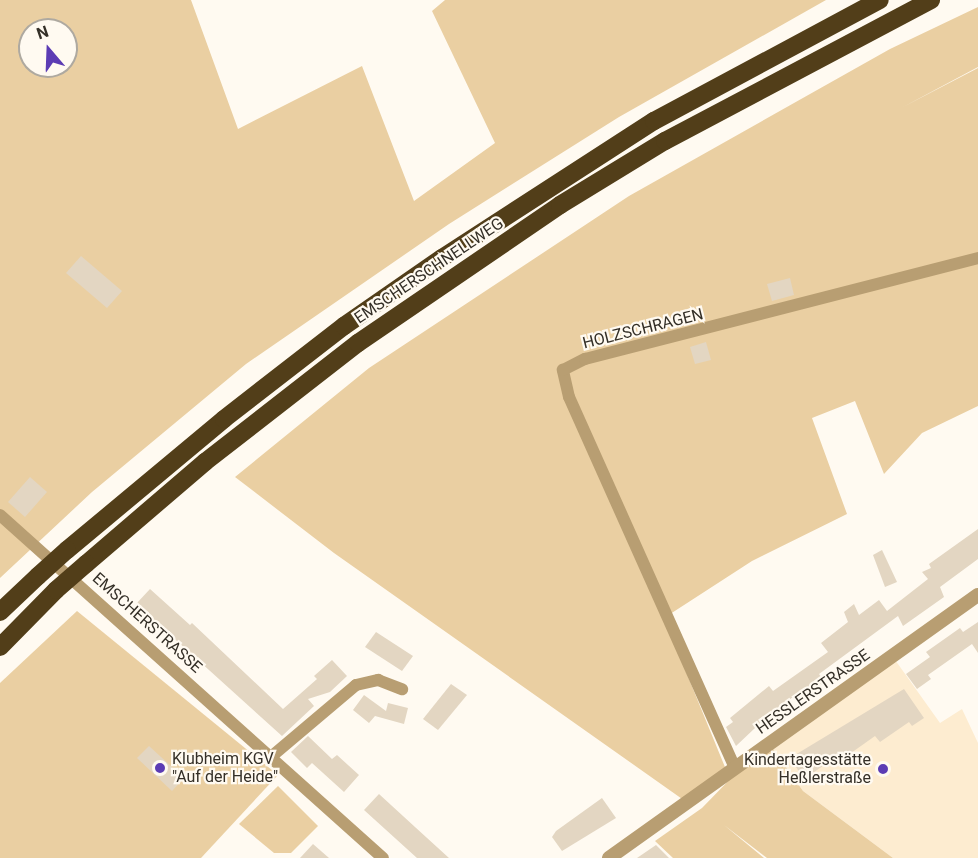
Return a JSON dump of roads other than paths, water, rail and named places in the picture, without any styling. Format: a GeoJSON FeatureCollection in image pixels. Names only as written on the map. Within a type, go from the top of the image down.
{"type":"FeatureCollection","features":[{"type":"Feature","properties":{"kind":"highway","name":"EMSCHERSCHNELLWEG"},"geometry":{"type":"LineString","coordinates":[[0,612],[67,550],[187,449],[344,326],[547,187],[654,121],[880,0]]}},
{"type":"Feature","properties":{"kind":"highway","name":"EMSCHERSCHNELLWEG"},"geometry":{"type":"LineString","coordinates":[[0,647],[56,590],[205,462],[358,343],[561,205],[665,141],[931,0]]}},
{"type":"Feature","properties":{"kind":"street","name":"HOLZSCHRAGEN"},"geometry":{"type":"LineString","coordinates":[[734,768],[569,397],[563,370],[578,361],[978,258]]}},
{"type":"Feature","properties":{"kind":"street","name":"EMSCHERSTRASSE"},"geometry":{"type":"LineString","coordinates":[[0,514],[383,858]]}},
{"type":"Feature","properties":{"kind":"street","name":"HESSLERSTRASSE"},"geometry":{"type":"LineString","coordinates":[[609,858],[978,595]]}},
{"type":"Feature","properties":{"kind":"street"},"geometry":{"type":"LineString","coordinates":[[272,756],[356,685],[378,680],[402,689]]}},
{"type":"Feature","properties":{"kind":"place","name":"Klubheim KGV \"Auf der Heide\""},"geometry":{"type":"Point","coordinates":[160,768]}},
{"type":"Feature","properties":{"kind":"place","name":"Kindertagesstätte Heßlerstraße"},"geometry":{"type":"Point","coordinates":[883,769]}}]}
